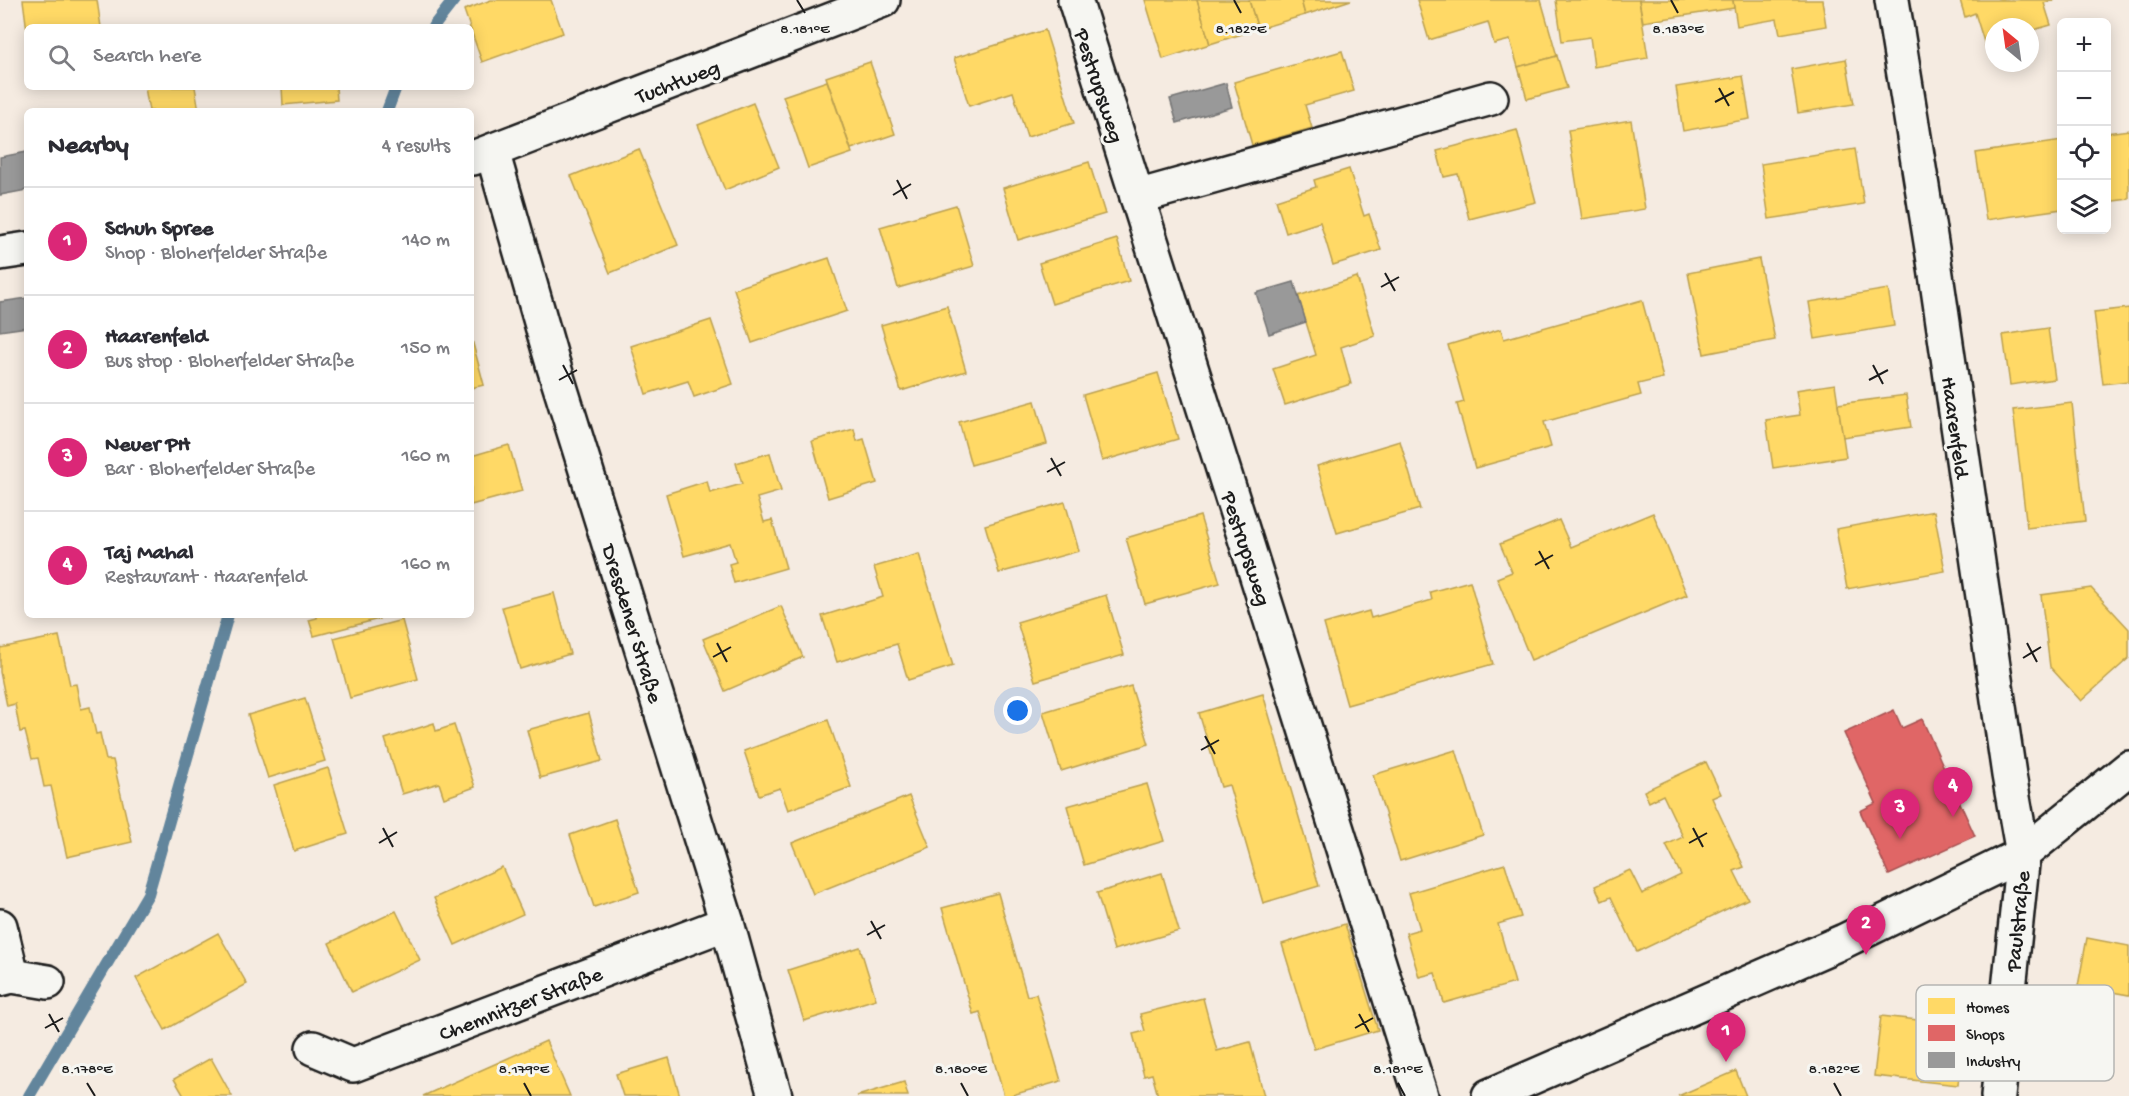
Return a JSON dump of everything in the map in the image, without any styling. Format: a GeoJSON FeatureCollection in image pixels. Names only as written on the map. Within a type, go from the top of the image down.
{"type":"FeatureCollection","features":[{"type":"Feature","properties":{"kind":"street","name":"Tuchtweg"},"geometry":{"type":"LineString","coordinates":[[482,154],[882,0]]}},
{"type":"Feature","properties":{"kind":"street","name":"Pestrupsweg"},"geometry":{"type":"LineString","coordinates":[[1075,0],[1421,1096]]}},
{"type":"Feature","properties":{"kind":"street","name":"Haarenfeld"},"geometry":{"type":"LineString","coordinates":[[1892,0],[1934,261],[2005,753],[2023,854]]}},
{"type":"Feature","properties":{"kind":"street"},"geometry":{"type":"LineString","coordinates":[[1137,197],[1491,98]]}},
{"type":"Feature","properties":{"kind":"street","name":"Dresdener Straße"},"geometry":{"type":"LineString","coordinates":[[482,154],[553,363],[727,924],[775,1096]]}},
{"type":"Feature","properties":{"kind":"street"},"geometry":{"type":"LineString","coordinates":[[0,253],[24,249]]}},
{"type":"Feature","properties":{"kind":"street"},"geometry":{"type":"LineString","coordinates":[[1489,1096],[1844,941],[2023,854],[2129,768]]}},
{"type":"Feature","properties":{"kind":"street","name":"Paulstraße"},"geometry":{"type":"LineString","coordinates":[[2009,985],[2023,854]]}},
{"type":"Feature","properties":{"kind":"street","name":"Chemnitzer Straße"},"geometry":{"type":"LineString","coordinates":[[313,1048],[353,1065],[727,924]]}},
{"type":"Feature","properties":{"kind":"street"},"geometry":{"type":"LineString","coordinates":[[0,926],[6,977],[48,982]]}},
{"type":"Feature","properties":{"kind":"street","name":"Paulstraße"},"geometry":{"type":"LineString","coordinates":[[1998,1096],[2000,1081]]}},
{"type":"Feature","properties":{"kind":"building: Homes"},"geometry":{"type":"Polygon","coordinates":[[[23,0],[97,0],[101,24],[26,24],[23,0]]]}},
{"type":"Feature","properties":{"kind":"building: Homes"},"geometry":{"type":"Polygon","coordinates":[[[491,0],[551,0],[563,33],[482,62],[474,39],[474,24],[469,24],[464,10],[491,0]]]}},
{"type":"Feature","properties":{"kind":"building: Homes"},"geometry":{"type":"Polygon","coordinates":[[[1145,0],[1197,0],[1210,44],[1163,59],[1145,0]]]}},
{"type":"Feature","properties":{"kind":"building: Homes"},"geometry":{"type":"Polygon","coordinates":[[[1197,0],[1249,0],[1258,29],[1210,44],[1197,0]]]}},
{"type":"Feature","properties":{"kind":"building: Homes"},"geometry":{"type":"Polygon","coordinates":[[[1249,0],[1301,0],[1305,15],[1258,29],[1249,0]]]}},
{"type":"Feature","properties":{"kind":"building: Homes"},"geometry":{"type":"Polygon","coordinates":[[[1301,0],[1351,0],[1305,15],[1301,0]]]}},
{"type":"Feature","properties":{"kind":"building: Homes"},"geometry":{"type":"Polygon","coordinates":[[[1417,0],[1541,0],[1557,56],[1518,67],[1510,40],[1494,44],[1488,22],[1429,40],[1417,0]]]}},
{"type":"Feature","properties":{"kind":"building: Homes"},"geometry":{"type":"Polygon","coordinates":[[[1556,0],[1639,0],[1648,58],[1594,67],[1590,37],[1562,41],[1556,0]]]}},
{"type":"Feature","properties":{"kind":"building: Homes"},"geometry":{"type":"Polygon","coordinates":[[[1639,0],[1733,0],[1734,8],[1643,22],[1639,0]]]}},
{"type":"Feature","properties":{"kind":"building: Homes"},"geometry":{"type":"Polygon","coordinates":[[[1733,0],[1822,0],[1826,26],[1780,34],[1777,19],[1737,26],[1733,0]]]}},
{"type":"Feature","properties":{"kind":"building: Homes"},"geometry":{"type":"Polygon","coordinates":[[[1960,0],[2054,0],[2044,3],[2051,25],[2039,28],[2039,18],[1985,18],[1985,45],[1975,13],[1965,17],[1960,0]]]}},
{"type":"Feature","properties":{"kind":"building: Homes"},"geometry":{"type":"Polygon","coordinates":[[[1045,30],[1074,123],[1027,137],[1013,92],[969,106],[954,58],[1045,30]]]}},
{"type":"Feature","properties":{"kind":"building: Homes"},"geometry":{"type":"Polygon","coordinates":[[[1342,51],[1354,91],[1305,105],[1312,128],[1252,145],[1234,82],[1342,51]]]}},
{"type":"Feature","properties":{"kind":"building: Homes"},"geometry":{"type":"Polygon","coordinates":[[[1557,56],[1567,88],[1527,99],[1518,67],[1557,56]]]}},
{"type":"Feature","properties":{"kind":"building: Homes"},"geometry":{"type":"Polygon","coordinates":[[[1846,59],[1854,104],[1798,113],[1791,69],[1846,59]]]}},
{"type":"Feature","properties":{"kind":"building: Homes"},"geometry":{"type":"Polygon","coordinates":[[[870,62],[895,134],[851,149],[826,77],[870,62]]]}},
{"type":"Feature","properties":{"kind":"building: Homes"},"geometry":{"type":"Polygon","coordinates":[[[1743,76],[1750,119],[1683,131],[1676,87],[1743,76]]]}},
{"type":"Feature","properties":{"kind":"building: Homes"},"geometry":{"type":"Polygon","coordinates":[[[827,81],[852,153],[808,168],[783,96],[827,81]]]}},
{"type":"Feature","properties":{"kind":"building: Homes"},"geometry":{"type":"Polygon","coordinates":[[[146,90],[196,90],[198,108],[148,108],[146,90]]]}},
{"type":"Feature","properties":{"kind":"building: Homes"},"geometry":{"type":"Polygon","coordinates":[[[282,90],[336,90],[337,100],[283,105],[282,90]]]}},
{"type":"Feature","properties":{"kind":"building: Homes"},"geometry":{"type":"Polygon","coordinates":[[[753,103],[779,167],[725,190],[698,125],[753,103]]]}},
{"type":"Feature","properties":{"kind":"building: Homes"},"geometry":{"type":"Polygon","coordinates":[[[1631,120],[1645,209],[1582,219],[1568,130],[1631,120]]]}},
{"type":"Feature","properties":{"kind":"building: Homes"},"geometry":{"type":"Polygon","coordinates":[[[1517,130],[1536,202],[1469,219],[1458,174],[1444,177],[1437,151],[1517,130]]]}},
{"type":"Feature","properties":{"kind":"building: Homes"},"geometry":{"type":"Polygon","coordinates":[[[2129,130],[2129,199],[2111,201],[2111,132],[2129,130]]]}},
{"type":"Feature","properties":{"kind":"building: Homes"},"geometry":{"type":"Polygon","coordinates":[[[2057,141],[2057,210],[1986,220],[1976,153],[2057,141]]]}},
{"type":"Feature","properties":{"kind":"building: Homes"},"geometry":{"type":"Polygon","coordinates":[[[639,149],[678,245],[610,273],[571,176],[639,149]]]}},
{"type":"Feature","properties":{"kind":"building: Homes"},"geometry":{"type":"Polygon","coordinates":[[[1855,149],[1864,204],[1769,219],[1761,164],[1855,149]]]}},
{"type":"Feature","properties":{"kind":"building: Homes"},"geometry":{"type":"Polygon","coordinates":[[[1089,162],[1105,214],[1018,240],[1003,188],[1089,162]]]}},
{"type":"Feature","properties":{"kind":"building: Homes"},"geometry":{"type":"Polygon","coordinates":[[[1349,169],[1364,216],[1369,214],[1381,250],[1333,265],[1320,222],[1286,233],[1276,200],[1316,187],[1314,180],[1349,169]]]}},
{"type":"Feature","properties":{"kind":"building: Homes"},"geometry":{"type":"Polygon","coordinates":[[[956,205],[974,266],[898,288],[880,227],[956,205]]]}},
{"type":"Feature","properties":{"kind":"building: Homes"},"geometry":{"type":"Polygon","coordinates":[[[1117,239],[1129,281],[1052,304],[1039,263],[1117,239]]]}},
{"type":"Feature","properties":{"kind":"building: Homes"},"geometry":{"type":"Polygon","coordinates":[[[829,258],[847,311],[752,343],[734,289],[829,258]]]}},
{"type":"Feature","properties":{"kind":"building: Homes"},"geometry":{"type":"Polygon","coordinates":[[[1759,259],[1775,340],[1704,354],[1688,273],[1759,259]]]}},
{"type":"Feature","properties":{"kind":"building: Homes"},"geometry":{"type":"Polygon","coordinates":[[[1357,277],[1375,336],[1341,347],[1351,384],[1285,405],[1273,369],[1316,355],[1298,296],[1357,277]]]}},
{"type":"Feature","properties":{"kind":"building: Homes"},"geometry":{"type":"Polygon","coordinates":[[[1888,289],[1894,326],[1815,339],[1809,302],[1888,289]]]}},
{"type":"Feature","properties":{"kind":"building: Homes"},"geometry":{"type":"Polygon","coordinates":[[[1642,300],[1663,378],[1638,384],[1641,395],[1544,422],[1551,447],[1475,468],[1457,404],[1464,402],[1448,345],[1501,329],[1504,339],[1642,300]]]}},
{"type":"Feature","properties":{"kind":"building: Homes"},"geometry":{"type":"Polygon","coordinates":[[[947,306],[966,371],[901,391],[881,325],[947,306]]]}},
{"type":"Feature","properties":{"kind":"building: Homes"},"geometry":{"type":"Polygon","coordinates":[[[2129,308],[2129,381],[2103,384],[2094,312],[2129,308]]]}},
{"type":"Feature","properties":{"kind":"building: Homes"},"geometry":{"type":"Polygon","coordinates":[[[711,320],[733,384],[694,397],[688,381],[646,394],[631,346],[711,320]]]}},
{"type":"Feature","properties":{"kind":"building: Homes"},"geometry":{"type":"Polygon","coordinates":[[[2048,328],[2055,379],[2010,385],[2003,335],[2048,328]]]}},
{"type":"Feature","properties":{"kind":"building: Homes"},"geometry":{"type":"Polygon","coordinates":[[[474,347],[484,385],[474,387],[474,347]]]}},
{"type":"Feature","properties":{"kind":"building: Homes"},"geometry":{"type":"Polygon","coordinates":[[[1158,373],[1178,439],[1102,461],[1083,395],[1158,373]]]}},
{"type":"Feature","properties":{"kind":"building: Homes"},"geometry":{"type":"Polygon","coordinates":[[[1835,384],[1846,457],[1773,468],[1766,420],[1800,415],[1796,390],[1835,384]]]}},
{"type":"Feature","properties":{"kind":"building: Homes"},"geometry":{"type":"Polygon","coordinates":[[[1906,395],[1911,427],[1843,437],[1838,404],[1906,395]]]}},
{"type":"Feature","properties":{"kind":"building: Homes"},"geometry":{"type":"Polygon","coordinates":[[[1035,401],[1047,444],[971,465],[959,422],[1035,401]]]}},
{"type":"Feature","properties":{"kind":"building: Homes"},"geometry":{"type":"Polygon","coordinates":[[[2072,403],[2085,521],[2027,528],[2013,410],[2072,403]]]}},
{"type":"Feature","properties":{"kind":"building: Homes"},"geometry":{"type":"Polygon","coordinates":[[[854,429],[857,441],[864,439],[877,483],[828,498],[812,441],[854,429]]]}},
{"type":"Feature","properties":{"kind":"building: Homes"},"geometry":{"type":"Polygon","coordinates":[[[1400,441],[1420,509],[1337,533],[1317,466],[1400,441]]]}},
{"type":"Feature","properties":{"kind":"building: Homes"},"geometry":{"type":"Polygon","coordinates":[[[509,445],[522,491],[474,504],[474,455],[509,445]]]}},
{"type":"Feature","properties":{"kind":"building: Homes"},"geometry":{"type":"Polygon","coordinates":[[[770,453],[781,491],[757,498],[764,522],[772,520],[786,568],[734,583],[729,564],[736,562],[730,543],[684,556],[666,494],[707,481],[710,493],[742,484],[736,463],[770,453]]]}},
{"type":"Feature","properties":{"kind":"building: Homes"},"geometry":{"type":"Polygon","coordinates":[[[1065,502],[1079,551],[999,573],[985,525],[1065,502]]]}},
{"type":"Feature","properties":{"kind":"building: Homes"},"geometry":{"type":"Polygon","coordinates":[[[1934,511],[1945,571],[1847,589],[1836,529],[1934,511]]]}},
{"type":"Feature","properties":{"kind":"building: Homes"},"geometry":{"type":"Polygon","coordinates":[[[1653,513],[1687,595],[1531,660],[1497,578],[1512,572],[1500,544],[1559,520],[1571,547],[1653,513]]]}},
{"type":"Feature","properties":{"kind":"building: Homes"},"geometry":{"type":"Polygon","coordinates":[[[1200,516],[1220,583],[1145,604],[1126,538],[1200,516]]]}},
{"type":"Feature","properties":{"kind":"building: Homes"},"geometry":{"type":"Polygon","coordinates":[[[919,554],[953,666],[908,680],[897,644],[837,662],[822,616],[883,597],[874,567],[919,554]]]}},
{"type":"Feature","properties":{"kind":"building: Homes"},"geometry":{"type":"Polygon","coordinates":[[[1470,581],[1493,664],[1347,705],[1324,624],[1369,611],[1371,618],[1432,600],[1430,592],[1470,581]]]}},
{"type":"Feature","properties":{"kind":"building: Homes"},"geometry":{"type":"Polygon","coordinates":[[[2091,588],[2129,629],[2129,658],[2081,701],[2050,667],[2041,595],[2091,588]]]}},
{"type":"Feature","properties":{"kind":"building: Homes"},"geometry":{"type":"Polygon","coordinates":[[[554,593],[570,654],[520,669],[502,607],[554,593]]]}},
{"type":"Feature","properties":{"kind":"building: Homes"},"geometry":{"type":"Polygon","coordinates":[[[1106,595],[1124,655],[1035,681],[1017,622],[1106,595]]]}},
{"type":"Feature","properties":{"kind":"building: Homes"},"geometry":{"type":"Polygon","coordinates":[[[781,606],[803,657],[725,691],[703,639],[781,606]]]}},
{"type":"Feature","properties":{"kind":"building: Homes"},"geometry":{"type":"Polygon","coordinates":[[[317,618],[379,619],[314,636],[309,620],[317,618]]]}},
{"type":"Feature","properties":{"kind":"building: Homes"},"geometry":{"type":"Polygon","coordinates":[[[402,620],[418,679],[350,698],[334,638],[402,620]]]}},
{"type":"Feature","properties":{"kind":"building: Homes"},"geometry":{"type":"Polygon","coordinates":[[[59,636],[70,685],[76,684],[81,709],[90,707],[96,734],[100,733],[106,760],[113,760],[132,842],[67,857],[51,786],[44,787],[38,758],[32,759],[25,731],[20,732],[15,704],[7,706],[0,672],[0,648],[59,636]]]}},
{"type":"Feature","properties":{"kind":"building: Homes"},"geometry":{"type":"Polygon","coordinates":[[[1131,686],[1149,744],[1061,771],[1043,712],[1131,686]]]}},
{"type":"Feature","properties":{"kind":"building: Homes"},"geometry":{"type":"Polygon","coordinates":[[[1263,694],[1319,886],[1263,903],[1229,785],[1221,787],[1199,713],[1263,694]]]}},
{"type":"Feature","properties":{"kind":"building: Homes"},"geometry":{"type":"Polygon","coordinates":[[[305,698],[325,761],[268,778],[248,715],[305,698]]]}},
{"type":"Feature","properties":{"kind":"building: Homes"},"geometry":{"type":"Polygon","coordinates":[[[589,713],[602,761],[540,778],[527,730],[589,713]]]}},
{"type":"Feature","properties":{"kind":"building: Homes"},"geometry":{"type":"Polygon","coordinates":[[[828,720],[851,787],[788,810],[780,788],[759,795],[744,751],[828,720]]]}},
{"type":"Feature","properties":{"kind":"building: Homes"},"geometry":{"type":"Polygon","coordinates":[[[434,723],[436,731],[454,725],[475,787],[444,798],[439,783],[402,794],[385,739],[434,723]]]}},
{"type":"Feature","properties":{"kind":"building: Homes"},"geometry":{"type":"Polygon","coordinates":[[[1456,750],[1483,835],[1400,861],[1373,775],[1456,750]]]}},
{"type":"Feature","properties":{"kind":"building: Homes"},"geometry":{"type":"Polygon","coordinates":[[[1706,762],[1721,794],[1712,798],[1744,867],[1734,871],[1748,899],[1637,952],[1611,897],[1602,901],[1595,886],[1630,870],[1642,894],[1681,875],[1666,845],[1683,837],[1663,795],[1649,802],[1644,791],[1706,762]]]}},
{"type":"Feature","properties":{"kind":"building: Homes"},"geometry":{"type":"Polygon","coordinates":[[[328,768],[348,834],[294,851],[274,785],[328,768]]]}},
{"type":"Feature","properties":{"kind":"building: Homes"},"geometry":{"type":"Polygon","coordinates":[[[1147,784],[1164,841],[1084,865],[1067,806],[1147,784]]]}},
{"type":"Feature","properties":{"kind":"building: Homes"},"geometry":{"type":"Polygon","coordinates":[[[909,796],[930,847],[813,894],[792,843],[909,796]]]}},
{"type":"Feature","properties":{"kind":"building: Homes"},"geometry":{"type":"Polygon","coordinates":[[[615,819],[639,892],[594,907],[570,835],[615,819]]]}},
{"type":"Feature","properties":{"kind":"building: Homes"},"geometry":{"type":"Polygon","coordinates":[[[1505,864],[1521,917],[1498,924],[1515,983],[1444,1003],[1435,973],[1419,977],[1406,933],[1420,929],[1409,893],[1505,864]]]}},
{"type":"Feature","properties":{"kind":"building: Homes"},"geometry":{"type":"Polygon","coordinates":[[[502,867],[523,914],[455,945],[434,898],[502,867]]]}},
{"type":"Feature","properties":{"kind":"building: Homes"},"geometry":{"type":"Polygon","coordinates":[[[1162,873],[1179,931],[1114,950],[1097,893],[1162,873]]]}},
{"type":"Feature","properties":{"kind":"building: Homes"},"geometry":{"type":"Polygon","coordinates":[[[998,893],[1027,996],[1036,994],[1061,1081],[1009,1096],[1004,1096],[980,1012],[973,1014],[942,908],[998,893]]]}},
{"type":"Feature","properties":{"kind":"building: Homes"},"geometry":{"type":"Polygon","coordinates":[[[396,911],[420,960],[352,992],[329,943],[396,911]]]}},
{"type":"Feature","properties":{"kind":"building: Homes"},"geometry":{"type":"Polygon","coordinates":[[[1345,924],[1378,1030],[1314,1049],[1282,944],[1345,924]]]}},
{"type":"Feature","properties":{"kind":"building: Homes"},"geometry":{"type":"Polygon","coordinates":[[[218,933],[247,984],[165,1030],[136,978],[218,933]]]}},
{"type":"Feature","properties":{"kind":"building: Homes"},"geometry":{"type":"Polygon","coordinates":[[[2087,938],[2129,946],[2129,995],[2114,992],[2114,985],[2078,985],[2087,938]]]}},
{"type":"Feature","properties":{"kind":"building: Homes"},"geometry":{"type":"Polygon","coordinates":[[[860,947],[876,999],[804,1021],[788,970],[860,947]]]}},
{"type":"Feature","properties":{"kind":"building: Homes"},"geometry":{"type":"Polygon","coordinates":[[[1203,998],[1217,1051],[1250,1042],[1264,1096],[1158,1096],[1152,1074],[1144,1076],[1133,1034],[1145,1031],[1140,1014],[1203,998]]]}},
{"type":"Feature","properties":{"kind":"building: Homes"},"geometry":{"type":"Polygon","coordinates":[[[1881,1016],[1916,1020],[1916,1080],[1874,1076],[1881,1016]]]}},
{"type":"Feature","properties":{"kind":"building: Homes"},"geometry":{"type":"Polygon","coordinates":[[[546,1041],[570,1096],[423,1096],[524,1051],[546,1041]]]}},
{"type":"Feature","properties":{"kind":"building: Homes"},"geometry":{"type":"Polygon","coordinates":[[[211,1058],[232,1096],[184,1096],[174,1079],[211,1058]]]}},
{"type":"Feature","properties":{"kind":"building: Homes"},"geometry":{"type":"Polygon","coordinates":[[[669,1058],[680,1096],[623,1096],[616,1074],[669,1058]]]}},
{"type":"Feature","properties":{"kind":"building: Homes"},"geometry":{"type":"Polygon","coordinates":[[[1736,1071],[1746,1096],[1678,1096],[1736,1071]]]}},
{"type":"Feature","properties":{"kind":"building: Homes"},"geometry":{"type":"Polygon","coordinates":[[[1921,1081],[1958,1081],[1958,1085],[1921,1081]]]}},
{"type":"Feature","properties":{"kind":"building: Homes"},"geometry":{"type":"Polygon","coordinates":[[[904,1082],[908,1096],[857,1096],[904,1082]]]}},
{"type":"Feature","properties":{"kind":"building: Shops"},"geometry":{"type":"Polygon","coordinates":[[[1894,710],[1902,728],[1922,719],[1975,836],[1889,875],[1860,811],[1876,803],[1844,733],[1894,710]]]}},
{"type":"Feature","properties":{"kind":"building: Industry"},"geometry":{"type":"Polygon","coordinates":[[[1226,83],[1232,107],[1177,123],[1170,99],[1226,83]]]}},
{"type":"Feature","properties":{"kind":"building: Industry"},"geometry":{"type":"Polygon","coordinates":[[[24,153],[24,191],[0,195],[0,157],[24,153]]]}},
{"type":"Feature","properties":{"kind":"building: Industry"},"geometry":{"type":"Polygon","coordinates":[[[1294,282],[1306,322],[1269,334],[1256,293],[1294,282]]]}},
{"type":"Feature","properties":{"kind":"building: Industry"},"geometry":{"type":"Polygon","coordinates":[[[24,298],[24,327],[0,331],[0,302],[24,298]]]}},
{"type":"Feature","properties":{"kind":"waterway"},"geometry":{"type":"LineString","coordinates":[[435,24],[454,0]]}},
{"type":"Feature","properties":{"kind":"waterway"},"geometry":{"type":"LineString","coordinates":[[388,108],[395,90]]}},
{"type":"Feature","properties":{"kind":"waterway"},"geometry":{"type":"LineString","coordinates":[[29,1096],[148,894],[227,618]]}},
{"type":"Feature","properties":{"kind":"place","name":"Taj Mahal"},"geometry":{"type":"Point","coordinates":[1953,817]}},
{"type":"Feature","properties":{"kind":"place","name":"Neuer PH"},"geometry":{"type":"Point","coordinates":[1900,839]}},
{"type":"Feature","properties":{"kind":"place","name":"Haarenfeld"},"geometry":{"type":"Point","coordinates":[1866,955]}},
{"type":"Feature","properties":{"kind":"place","name":"Schuh Spree"},"geometry":{"type":"Point","coordinates":[1726,1062]}}]}
